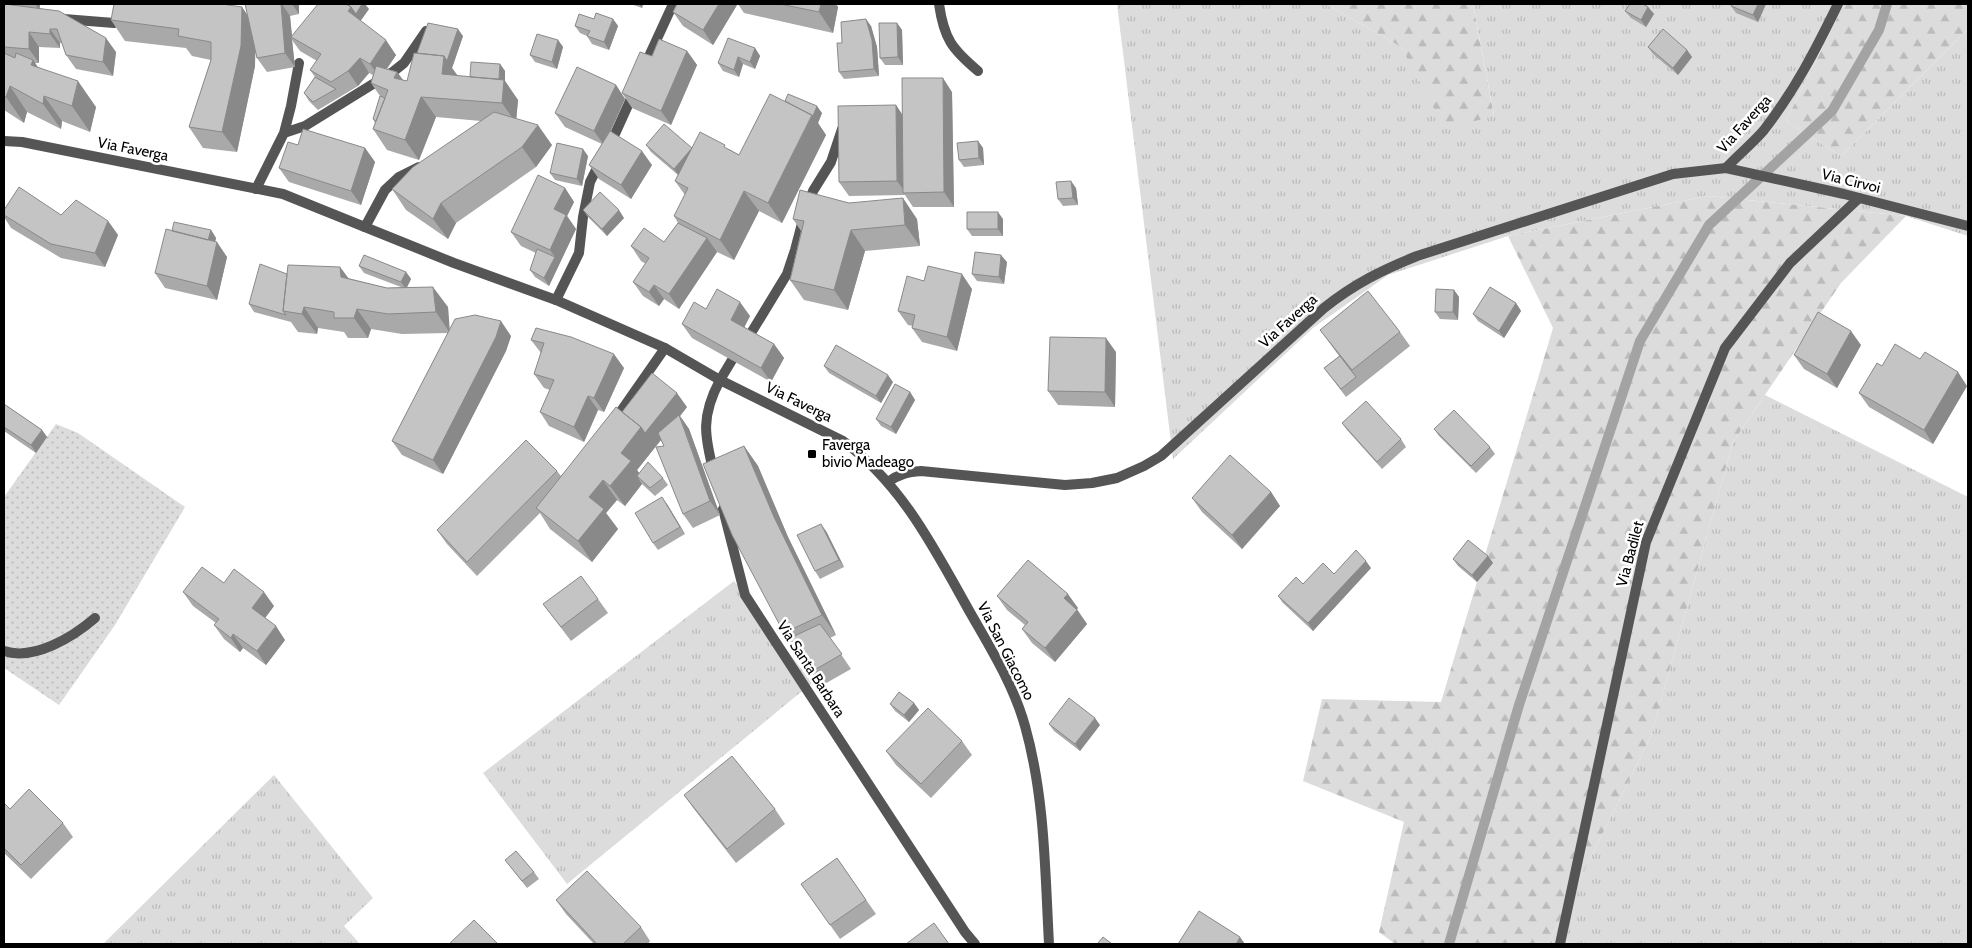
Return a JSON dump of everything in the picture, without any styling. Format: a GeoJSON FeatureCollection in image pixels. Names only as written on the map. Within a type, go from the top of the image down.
{"type":"FeatureCollection","features":[{"type":"Feature","properties":{"kind":"street"},"geometry":{"type":"LineString","coordinates":[[51,18],[114,23],[123,16],[129,4]]}},
{"type":"Feature","properties":{"kind":"street"},"geometry":{"type":"LineString","coordinates":[[556,300],[579,253],[583,217],[590,182],[614,138],[673,4]]}},
{"type":"Feature","properties":{"kind":"street"},"geometry":{"type":"LineString","coordinates":[[939,4],[942,25],[948,40],[956,52],[978,71]]}},
{"type":"Feature","properties":{"kind":"street","name":"Via Faverga"},"geometry":{"type":"LineString","coordinates":[[4,141],[22,142],[283,194],[454,263],[556,300],[665,348],[720,380],[843,441],[861,455],[888,482],[898,475],[921,471],[1065,485],[1092,483],[1117,478],[1161,456],[1324,308],[1344,292],[1378,272],[1417,256],[1643,182],[1673,174],[1726,168],[1762,131],[1785,100],[1809,64],[1838,4]]}},
{"type":"Feature","properties":{"kind":"street"},"geometry":{"type":"LineString","coordinates":[[284,133],[305,126],[394,71],[404,63],[426,31]]}},
{"type":"Feature","properties":{"kind":"street"},"geometry":{"type":"LineString","coordinates":[[256,189],[284,133],[299,63]]}},
{"type":"Feature","properties":{"kind":"street"},"geometry":{"type":"LineString","coordinates":[[748,338],[787,274],[796,250],[805,212],[813,192],[831,162],[844,121]]}},
{"type":"Feature","properties":{"kind":"street"},"geometry":{"type":"LineString","coordinates":[[365,227],[385,190],[392,182],[431,161]]}},
{"type":"Feature","properties":{"kind":"street","name":"Via Cirvoi"},"geometry":{"type":"LineString","coordinates":[[1726,168],[1859,198],[1968,226]]}},
{"type":"Feature","properties":{"kind":"street","name":"Via Badilet"},"geometry":{"type":"LineString","coordinates":[[1560,944],[1646,542],[1725,348],[1790,264],[1859,198]]}},
{"type":"Feature","properties":{"kind":"street"},"geometry":{"type":"LineString","coordinates":[[608,429],[665,348]]}},
{"type":"Feature","properties":{"kind":"street"},"geometry":{"type":"LineString","coordinates":[[716,480],[709,452],[706,416],[710,398],[732,360]]}},
{"type":"Feature","properties":{"kind":"street","name":"Via San Giacomo"},"geometry":{"type":"LineString","coordinates":[[888,482],[919,524],[997,659],[1015,696],[1025,725],[1038,783],[1048,944]]}},
{"type":"Feature","properties":{"kind":"street","name":"Via Santa Barbara"},"geometry":{"type":"LineString","coordinates":[[721,499],[745,595],[965,932],[975,944]]}},
{"type":"Feature","properties":{"kind":"street"},"geometry":{"type":"LineString","coordinates":[[4,651],[9,653],[39,650],[58,644],[78,633],[95,618]]}},
{"type":"Feature","properties":{"kind":"green space"},"geometry":{"type":"Polygon","coordinates":[[[1117,4],[1326,4],[1401,47],[1446,128],[1494,115],[1473,4],[1844,4],[1786,121],[1841,156],[1968,29],[1968,236],[1906,216],[1708,196],[1508,236],[1388,275],[1313,328],[1173,459],[1117,4]]]}},
{"type":"Feature","properties":{"kind":"green space"},"geometry":{"type":"Polygon","coordinates":[[[1326,4],[1473,4],[1494,116],[1445,129],[1401,47],[1326,4]]]}},
{"type":"Feature","properties":{"kind":"green space"},"geometry":{"type":"Polygon","coordinates":[[[1844,4],[1968,4],[1968,29],[1841,156],[1786,121],[1844,4]]]}},
{"type":"Feature","properties":{"kind":"green space"},"geometry":{"type":"Polygon","coordinates":[[[1708,196],[1906,216],[1841,283],[1733,442],[1651,736],[1548,944],[1395,944],[1379,932],[1404,822],[1303,781],[1322,699],[1441,702],[1553,328],[1508,236],[1708,196]]]}},
{"type":"Feature","properties":{"kind":"green space"},"geometry":{"type":"Polygon","coordinates":[[[1765,395],[1968,497],[1968,944],[1548,944],[1651,736],[1733,442],[1765,395]]]}},
{"type":"Feature","properties":{"kind":"green space"},"geometry":{"type":"Polygon","coordinates":[[[56,424],[78,433],[185,507],[115,625],[59,705],[4,668],[4,497],[56,424]]]}},
{"type":"Feature","properties":{"kind":"green space"},"geometry":{"type":"Polygon","coordinates":[[[734,581],[812,683],[567,884],[483,773],[734,581]]]}},
{"type":"Feature","properties":{"kind":"green space"},"geometry":{"type":"Polygon","coordinates":[[[274,775],[373,898],[344,926],[360,944],[103,944],[274,775]]]}},
{"type":"Feature","properties":{"kind":"building"},"geometry":{"type":"Polygon","coordinates":[[[4,4],[59,11],[106,38],[103,62],[66,55],[57,29],[50,29],[50,34],[29,32],[29,49],[4,47],[4,4]]]}},
{"type":"Feature","properties":{"kind":"building"},"geometry":{"type":"Polygon","coordinates":[[[114,4],[222,4],[242,7],[241,46],[222,132],[189,127],[211,60],[211,42],[178,36],[179,29],[111,20],[114,4]]]}},
{"type":"Feature","properties":{"kind":"building"},"geometry":{"type":"Polygon","coordinates":[[[245,4],[281,4],[285,53],[257,58],[245,4]]]}},
{"type":"Feature","properties":{"kind":"building"},"geometry":{"type":"Polygon","coordinates":[[[318,4],[346,4],[351,7],[348,11],[386,40],[370,64],[360,58],[348,71],[331,82],[310,70],[321,54],[291,37],[318,4]]]}},
{"type":"Feature","properties":{"kind":"building"},"geometry":{"type":"Polygon","coordinates":[[[346,4],[362,4],[356,14],[346,4]]]}},
{"type":"Feature","properties":{"kind":"building"},"geometry":{"type":"Polygon","coordinates":[[[677,4],[719,4],[703,30],[673,12],[677,4]]]}},
{"type":"Feature","properties":{"kind":"building"},"geometry":{"type":"Polygon","coordinates":[[[780,4],[821,4],[819,12],[780,4]]]}},
{"type":"Feature","properties":{"kind":"building"},"geometry":{"type":"Polygon","coordinates":[[[1630,4],[1643,4],[1648,7],[1641,20],[1625,11],[1630,4]]]}},
{"type":"Feature","properties":{"kind":"building"},"geometry":{"type":"Polygon","coordinates":[[[1732,4],[1758,4],[1753,15],[1731,6],[1732,4]]]}},
{"type":"Feature","properties":{"kind":"building"},"geometry":{"type":"Polygon","coordinates":[[[596,13],[613,19],[604,42],[587,36],[590,31],[575,26],[579,14],[594,19],[596,13]]]}},
{"type":"Feature","properties":{"kind":"building"},"geometry":{"type":"Polygon","coordinates":[[[866,19],[872,40],[874,69],[839,72],[837,43],[842,43],[841,22],[866,19]]]}},
{"type":"Feature","properties":{"kind":"building"},"geometry":{"type":"Polygon","coordinates":[[[428,23],[458,29],[447,61],[444,56],[417,53],[428,23]]]}},
{"type":"Feature","properties":{"kind":"building"},"geometry":{"type":"Polygon","coordinates":[[[879,23],[897,23],[898,57],[880,58],[879,23]]]}},
{"type":"Feature","properties":{"kind":"building"},"geometry":{"type":"Polygon","coordinates":[[[1663,29],[1687,50],[1673,68],[1648,47],[1663,29]]]}},
{"type":"Feature","properties":{"kind":"building"},"geometry":{"type":"Polygon","coordinates":[[[537,34],[558,40],[552,62],[530,55],[537,34]]]}},
{"type":"Feature","properties":{"kind":"building"},"geometry":{"type":"Polygon","coordinates":[[[728,38],[755,48],[750,62],[738,57],[734,70],[718,63],[728,38]]]}},
{"type":"Feature","properties":{"kind":"building"},"geometry":{"type":"Polygon","coordinates":[[[659,39],[687,51],[661,111],[622,93],[640,52],[652,56],[659,39]]]}},
{"type":"Feature","properties":{"kind":"building"},"geometry":{"type":"Polygon","coordinates":[[[4,53],[15,58],[16,53],[33,60],[31,65],[78,81],[72,106],[44,96],[43,104],[10,86],[6,97],[4,96],[4,53]]]}},
{"type":"Feature","properties":{"kind":"building"},"geometry":{"type":"Polygon","coordinates":[[[414,53],[444,56],[442,74],[504,80],[502,103],[421,97],[405,140],[373,129],[388,90],[371,83],[376,66],[397,72],[394,78],[407,81],[414,53]]]}},
{"type":"Feature","properties":{"kind":"building"},"geometry":{"type":"Polygon","coordinates":[[[471,62],[500,64],[499,79],[470,77],[471,62]]]}},
{"type":"Feature","properties":{"kind":"building"},"geometry":{"type":"Polygon","coordinates":[[[577,67],[616,85],[594,131],[555,113],[577,67]]]}},
{"type":"Feature","properties":{"kind":"building"},"geometry":{"type":"Polygon","coordinates":[[[315,77],[336,89],[313,102],[304,93],[315,77]]]}},
{"type":"Feature","properties":{"kind":"building"},"geometry":{"type":"Polygon","coordinates":[[[902,78],[943,78],[944,192],[903,193],[902,78]]]}},
{"type":"Feature","properties":{"kind":"building"},"geometry":{"type":"Polygon","coordinates":[[[770,94],[812,115],[768,203],[744,191],[720,240],[674,216],[688,188],[675,181],[700,132],[725,145],[724,147],[739,155],[770,94]]]}},
{"type":"Feature","properties":{"kind":"building"},"geometry":{"type":"Polygon","coordinates":[[[788,94],[817,106],[813,116],[785,101],[788,94]]]}},
{"type":"Feature","properties":{"kind":"building"},"geometry":{"type":"Polygon","coordinates":[[[380,96],[385,98],[376,121],[373,119],[380,96]]]}},
{"type":"Feature","properties":{"kind":"building"},"geometry":{"type":"Polygon","coordinates":[[[896,105],[897,181],[839,182],[838,106],[896,105]]]}},
{"type":"Feature","properties":{"kind":"building"},"geometry":{"type":"Polygon","coordinates":[[[494,112],[538,125],[522,147],[441,203],[433,219],[392,189],[413,167],[494,112]]]}},
{"type":"Feature","properties":{"kind":"building"},"geometry":{"type":"Polygon","coordinates":[[[664,124],[692,148],[674,169],[646,145],[664,124]]]}},
{"type":"Feature","properties":{"kind":"building"},"geometry":{"type":"Polygon","coordinates":[[[303,129],[365,148],[351,191],[279,168],[288,142],[298,145],[303,129]]]}},
{"type":"Feature","properties":{"kind":"building"},"geometry":{"type":"Polygon","coordinates":[[[610,131],[642,151],[621,185],[589,165],[610,131]]]}},
{"type":"Feature","properties":{"kind":"building"},"geometry":{"type":"Polygon","coordinates":[[[978,141],[979,158],[959,160],[957,143],[978,141]]]}},
{"type":"Feature","properties":{"kind":"building"},"geometry":{"type":"Polygon","coordinates":[[[557,143],[583,149],[577,179],[550,173],[557,143]]]}},
{"type":"Feature","properties":{"kind":"building"},"geometry":{"type":"Polygon","coordinates":[[[538,175],[565,188],[554,209],[566,215],[550,250],[511,232],[538,175]]]}},
{"type":"Feature","properties":{"kind":"building"},"geometry":{"type":"Polygon","coordinates":[[[1071,181],[1073,198],[1058,199],[1056,182],[1071,181]]]}},
{"type":"Feature","properties":{"kind":"building"},"geometry":{"type":"Polygon","coordinates":[[[19,187],[61,215],[76,200],[108,221],[95,253],[51,244],[4,215],[4,210],[19,187]]]}},
{"type":"Feature","properties":{"kind":"building"},"geometry":{"type":"Polygon","coordinates":[[[800,190],[849,203],[903,198],[905,225],[851,230],[834,290],[790,280],[804,221],[793,219],[800,190]]]}},
{"type":"Feature","properties":{"kind":"building"},"geometry":{"type":"Polygon","coordinates":[[[600,192],[619,210],[602,229],[583,210],[600,192]]]}},
{"type":"Feature","properties":{"kind":"building"},"geometry":{"type":"Polygon","coordinates":[[[967,212],[998,212],[998,229],[967,229],[967,212]]]}},
{"type":"Feature","properties":{"kind":"building"},"geometry":{"type":"Polygon","coordinates":[[[174,222],[211,230],[208,240],[172,231],[174,222]]]}},
{"type":"Feature","properties":{"kind":"building"},"geometry":{"type":"Polygon","coordinates":[[[678,223],[707,238],[669,294],[654,285],[649,292],[633,282],[649,258],[631,246],[644,228],[664,242],[678,223]]]}},
{"type":"Feature","properties":{"kind":"building"},"geometry":{"type":"Polygon","coordinates":[[[166,229],[217,242],[207,286],[155,273],[166,229]]]}},
{"type":"Feature","properties":{"kind":"building"},"geometry":{"type":"Polygon","coordinates":[[[537,249],[555,257],[544,278],[530,270],[537,249]]]}},
{"type":"Feature","properties":{"kind":"building"},"geometry":{"type":"Polygon","coordinates":[[[975,252],[1001,255],[999,277],[972,274],[975,252]]]}},
{"type":"Feature","properties":{"kind":"building"},"geometry":{"type":"Polygon","coordinates":[[[364,255],[406,272],[401,282],[359,266],[364,255]]]}},
{"type":"Feature","properties":{"kind":"building"},"geometry":{"type":"Polygon","coordinates":[[[260,264],[287,274],[283,311],[286,315],[249,304],[260,264]]]}},
{"type":"Feature","properties":{"kind":"building"},"geometry":{"type":"Polygon","coordinates":[[[288,265],[340,267],[341,277],[387,288],[433,287],[436,312],[388,314],[357,309],[354,318],[334,318],[334,312],[304,307],[302,314],[283,311],[288,265]]]}},
{"type":"Feature","properties":{"kind":"building"},"geometry":{"type":"Polygon","coordinates":[[[928,266],[962,274],[947,337],[912,328],[915,315],[898,311],[907,276],[924,281],[928,266]]]}},
{"type":"Feature","properties":{"kind":"building"},"geometry":{"type":"Polygon","coordinates":[[[1490,287],[1516,303],[1499,331],[1473,314],[1490,287]]]}},
{"type":"Feature","properties":{"kind":"building"},"geometry":{"type":"Polygon","coordinates":[[[717,289],[740,302],[731,320],[774,344],[761,368],[682,324],[694,302],[706,309],[717,289]]]}},
{"type":"Feature","properties":{"kind":"building"},"geometry":{"type":"Polygon","coordinates":[[[1436,289],[1454,290],[1453,312],[1435,312],[1436,289]]]}},
{"type":"Feature","properties":{"kind":"building"},"geometry":{"type":"Polygon","coordinates":[[[1368,291],[1400,332],[1352,370],[1320,330],[1368,291]]]}},
{"type":"Feature","properties":{"kind":"building"},"geometry":{"type":"Polygon","coordinates":[[[1818,312],[1851,331],[1827,374],[1794,355],[1818,312]]]}},
{"type":"Feature","properties":{"kind":"building"},"geometry":{"type":"Polygon","coordinates":[[[475,315],[501,321],[496,337],[433,460],[392,441],[455,319],[475,315]]]}},
{"type":"Feature","properties":{"kind":"building"},"geometry":{"type":"Polygon","coordinates":[[[536,328],[571,337],[614,354],[594,398],[588,396],[574,427],[540,412],[554,380],[534,374],[544,343],[531,340],[536,328]]]}},
{"type":"Feature","properties":{"kind":"building"},"geometry":{"type":"Polygon","coordinates":[[[1050,337],[1106,338],[1105,392],[1048,391],[1050,337]]]}},
{"type":"Feature","properties":{"kind":"building"},"geometry":{"type":"Polygon","coordinates":[[[1895,344],[1920,359],[1925,352],[1958,372],[1924,430],[1859,393],[1877,363],[1882,366],[1895,344]]]}},
{"type":"Feature","properties":{"kind":"building"},"geometry":{"type":"Polygon","coordinates":[[[836,345],[888,375],[876,396],[824,366],[836,345]]]}},
{"type":"Feature","properties":{"kind":"building"},"geometry":{"type":"Polygon","coordinates":[[[1340,356],[1356,377],[1341,389],[1324,368],[1340,356]]]}},
{"type":"Feature","properties":{"kind":"building"},"geometry":{"type":"Polygon","coordinates":[[[652,373],[677,393],[645,433],[641,427],[622,412],[652,373]]]}},
{"type":"Feature","properties":{"kind":"building"},"geometry":{"type":"Polygon","coordinates":[[[895,384],[910,392],[891,427],[876,419],[895,384]]]}},
{"type":"Feature","properties":{"kind":"building"},"geometry":{"type":"Polygon","coordinates":[[[1366,401],[1401,439],[1377,462],[1342,423],[1366,401]]]}},
{"type":"Feature","properties":{"kind":"building"},"geometry":{"type":"Polygon","coordinates":[[[4,404],[42,430],[31,445],[4,427],[4,404]]]}},
{"type":"Feature","properties":{"kind":"building"},"geometry":{"type":"Polygon","coordinates":[[[616,407],[641,427],[621,453],[631,461],[610,486],[603,480],[589,497],[604,509],[578,541],[536,508],[616,407]]]}},
{"type":"Feature","properties":{"kind":"building"},"geometry":{"type":"Polygon","coordinates":[[[1454,410],[1490,447],[1471,466],[1434,429],[1454,410]]]}},
{"type":"Feature","properties":{"kind":"building"},"geometry":{"type":"Polygon","coordinates":[[[679,415],[710,501],[683,514],[656,447],[664,446],[658,433],[679,415]]]}},
{"type":"Feature","properties":{"kind":"building"},"geometry":{"type":"Polygon","coordinates":[[[526,440],[557,471],[467,562],[437,530],[526,440]]]}},
{"type":"Feature","properties":{"kind":"building"},"geometry":{"type":"Polygon","coordinates":[[[744,446],[774,517],[822,615],[784,633],[732,535],[703,464],[744,446]]]}},
{"type":"Feature","properties":{"kind":"building"},"geometry":{"type":"Polygon","coordinates":[[[1230,455],[1271,492],[1232,535],[1192,498],[1230,455]]]}},
{"type":"Feature","properties":{"kind":"building"},"geometry":{"type":"Polygon","coordinates":[[[648,462],[663,478],[650,488],[637,476],[648,462]]]}},
{"type":"Feature","properties":{"kind":"building"},"geometry":{"type":"Polygon","coordinates":[[[662,497],[680,527],[653,543],[635,513],[662,497]]]}},
{"type":"Feature","properties":{"kind":"building"},"geometry":{"type":"Polygon","coordinates":[[[821,524],[839,560],[815,571],[797,535],[821,524]]]}},
{"type":"Feature","properties":{"kind":"building"},"geometry":{"type":"Polygon","coordinates":[[[1468,540],[1488,556],[1472,575],[1453,559],[1468,540]]]}},
{"type":"Feature","properties":{"kind":"building"},"geometry":{"type":"Polygon","coordinates":[[[1356,550],[1366,561],[1308,623],[1278,596],[1296,577],[1303,584],[1323,563],[1334,574],[1356,550]]]}},
{"type":"Feature","properties":{"kind":"building"},"geometry":{"type":"Polygon","coordinates":[[[1028,560],[1068,594],[1064,598],[1077,610],[1045,648],[1022,629],[1028,622],[997,596],[1028,560]]]}},
{"type":"Feature","properties":{"kind":"building"},"geometry":{"type":"Polygon","coordinates":[[[202,567],[224,583],[234,569],[264,592],[252,608],[276,626],[257,651],[233,634],[231,638],[214,625],[219,619],[183,592],[202,567]]]}},
{"type":"Feature","properties":{"kind":"building"},"geometry":{"type":"Polygon","coordinates":[[[581,576],[598,599],[561,627],[543,604],[581,576]]]}},
{"type":"Feature","properties":{"kind":"building"},"geometry":{"type":"Polygon","coordinates":[[[820,624],[842,654],[811,672],[788,639],[820,624]]]}},
{"type":"Feature","properties":{"kind":"building"},"geometry":{"type":"Polygon","coordinates":[[[899,692],[914,703],[904,715],[890,704],[899,692]]]}},
{"type":"Feature","properties":{"kind":"building"},"geometry":{"type":"Polygon","coordinates":[[[1069,698],[1095,718],[1075,744],[1049,724],[1069,698]]]}},
{"type":"Feature","properties":{"kind":"building"},"geometry":{"type":"Polygon","coordinates":[[[928,708],[962,741],[921,784],[886,751],[928,708]]]}},
{"type":"Feature","properties":{"kind":"building"},"geometry":{"type":"Polygon","coordinates":[[[732,756],[775,809],[727,849],[684,795],[732,756]]]}},
{"type":"Feature","properties":{"kind":"building"},"geometry":{"type":"Polygon","coordinates":[[[29,789],[63,823],[21,865],[4,848],[4,803],[10,809],[29,789]]]}},
{"type":"Feature","properties":{"kind":"building"},"geometry":{"type":"Polygon","coordinates":[[[516,851],[534,872],[522,881],[505,860],[516,851]]]}},
{"type":"Feature","properties":{"kind":"building"},"geometry":{"type":"Polygon","coordinates":[[[837,858],[866,900],[830,925],[801,884],[837,858]]]}},
{"type":"Feature","properties":{"kind":"building"},"geometry":{"type":"Polygon","coordinates":[[[587,871],[641,927],[623,944],[597,944],[556,900],[587,871]]]}},
{"type":"Feature","properties":{"kind":"building"},"geometry":{"type":"Polygon","coordinates":[[[1199,911],[1240,937],[1236,944],[1178,944],[1199,911]]]}},
{"type":"Feature","properties":{"kind":"building"},"geometry":{"type":"Polygon","coordinates":[[[474,920],[498,944],[449,944],[474,920]]]}},
{"type":"Feature","properties":{"kind":"building"},"geometry":{"type":"Polygon","coordinates":[[[934,923],[949,944],[906,944],[934,923]]]}},
{"type":"Feature","properties":{"kind":"building"},"geometry":{"type":"Polygon","coordinates":[[[1103,937],[1112,944],[1097,944],[1103,937]]]}},
{"type":"Feature","properties":{"kind":"waterway"},"geometry":{"type":"LineString","coordinates":[[1449,944],[1519,705],[1640,341],[1709,225],[1832,111],[1879,30],[1887,4]]}},
{"type":"Feature","properties":{"kind":"place","name":"Faverga bivio Madeago"},"geometry":{"type":"Point","coordinates":[812,454]}}]}
